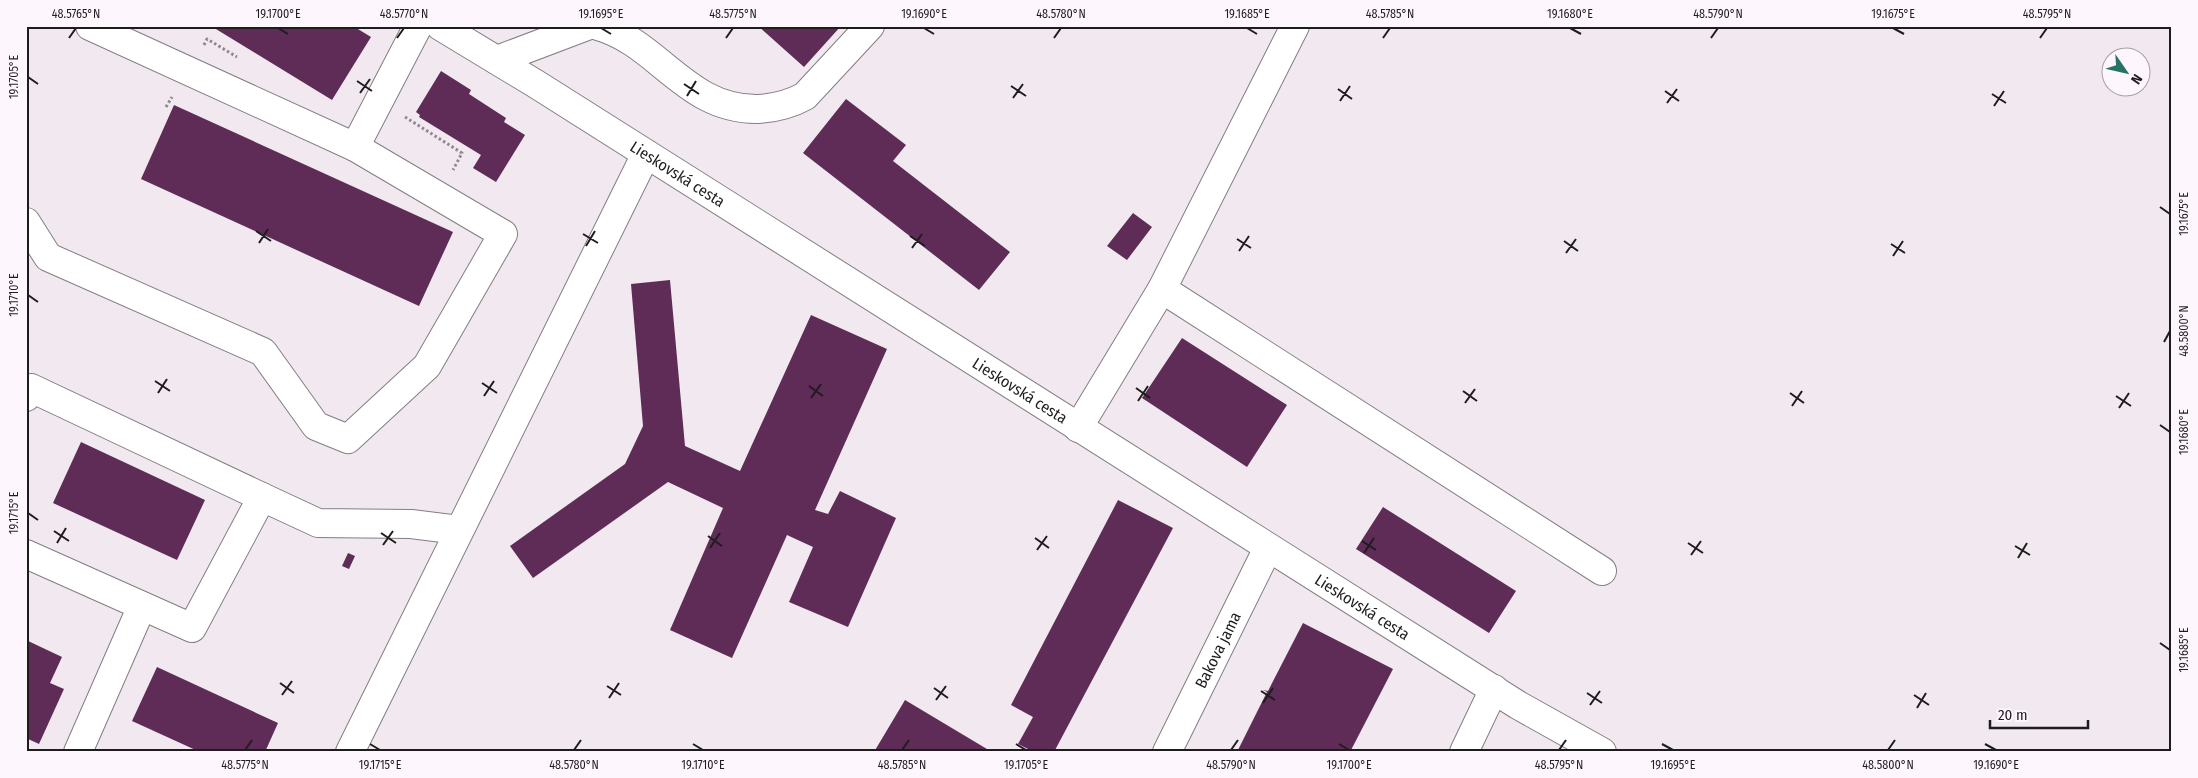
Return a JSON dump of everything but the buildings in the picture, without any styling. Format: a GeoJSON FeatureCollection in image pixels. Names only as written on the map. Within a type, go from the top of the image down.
{"type":"FeatureCollection","features":[{"type":"Feature","properties":{"kind":"street"},"geometry":{"type":"LineString","coordinates":[[26,222],[48,257],[263,352],[316,426],[348,439],[427,366],[503,234],[355,147],[90,26]]}},
{"type":"Feature","properties":{"kind":"street"},"geometry":{"type":"LineString","coordinates":[[355,147],[418,26]]}},
{"type":"Feature","properties":{"kind":"street","name":"Lieskovská cesta"},"geometry":{"type":"LineString","coordinates":[[440,26],[646,154],[1268,548],[1494,689],[1602,752]]}},
{"type":"Feature","properties":{"kind":"street"},"geometry":{"type":"LineString","coordinates":[[496,60],[587,26]]}},
{"type":"Feature","properties":{"kind":"street"},"geometry":{"type":"LineString","coordinates":[[598,26],[628,40],[702,95],[723,105],[746,109],[777,108],[791,104],[805,96],[870,26]]}},
{"type":"Feature","properties":{"kind":"street"},"geometry":{"type":"LineString","coordinates":[[1078,428],[1162,289],[1296,26]]}},
{"type":"Feature","properties":{"kind":"street"},"geometry":{"type":"LineString","coordinates":[[350,752],[646,154]]}},
{"type":"Feature","properties":{"kind":"street"},"geometry":{"type":"LineString","coordinates":[[1162,289],[1602,571]]}},
{"type":"Feature","properties":{"kind":"street"},"geometry":{"type":"LineString","coordinates":[[26,398],[31,388],[318,523],[411,524],[459,530]]}},
{"type":"Feature","properties":{"kind":"street"},"geometry":{"type":"LineString","coordinates":[[26,554],[192,628],[262,497]]}},
{"type":"Feature","properties":{"kind":"street","name":"Bakova jama"},"geometry":{"type":"LineString","coordinates":[[1167,752],[1268,548]]}},
{"type":"Feature","properties":{"kind":"street"},"geometry":{"type":"LineString","coordinates":[[78,752],[142,606]]}},
{"type":"Feature","properties":{"kind":"street"},"geometry":{"type":"LineString","coordinates":[[1464,752],[1494,689]]}},
{"type":"Feature","properties":{"kind":"path"},"geometry":{"type":"LineString","coordinates":[[166,107],[207,39],[239,58]]}},
{"type":"Feature","properties":{"kind":"path"},"geometry":{"type":"LineString","coordinates":[[371,116],[393,130],[402,116],[462,153],[438,196]]}}]}
